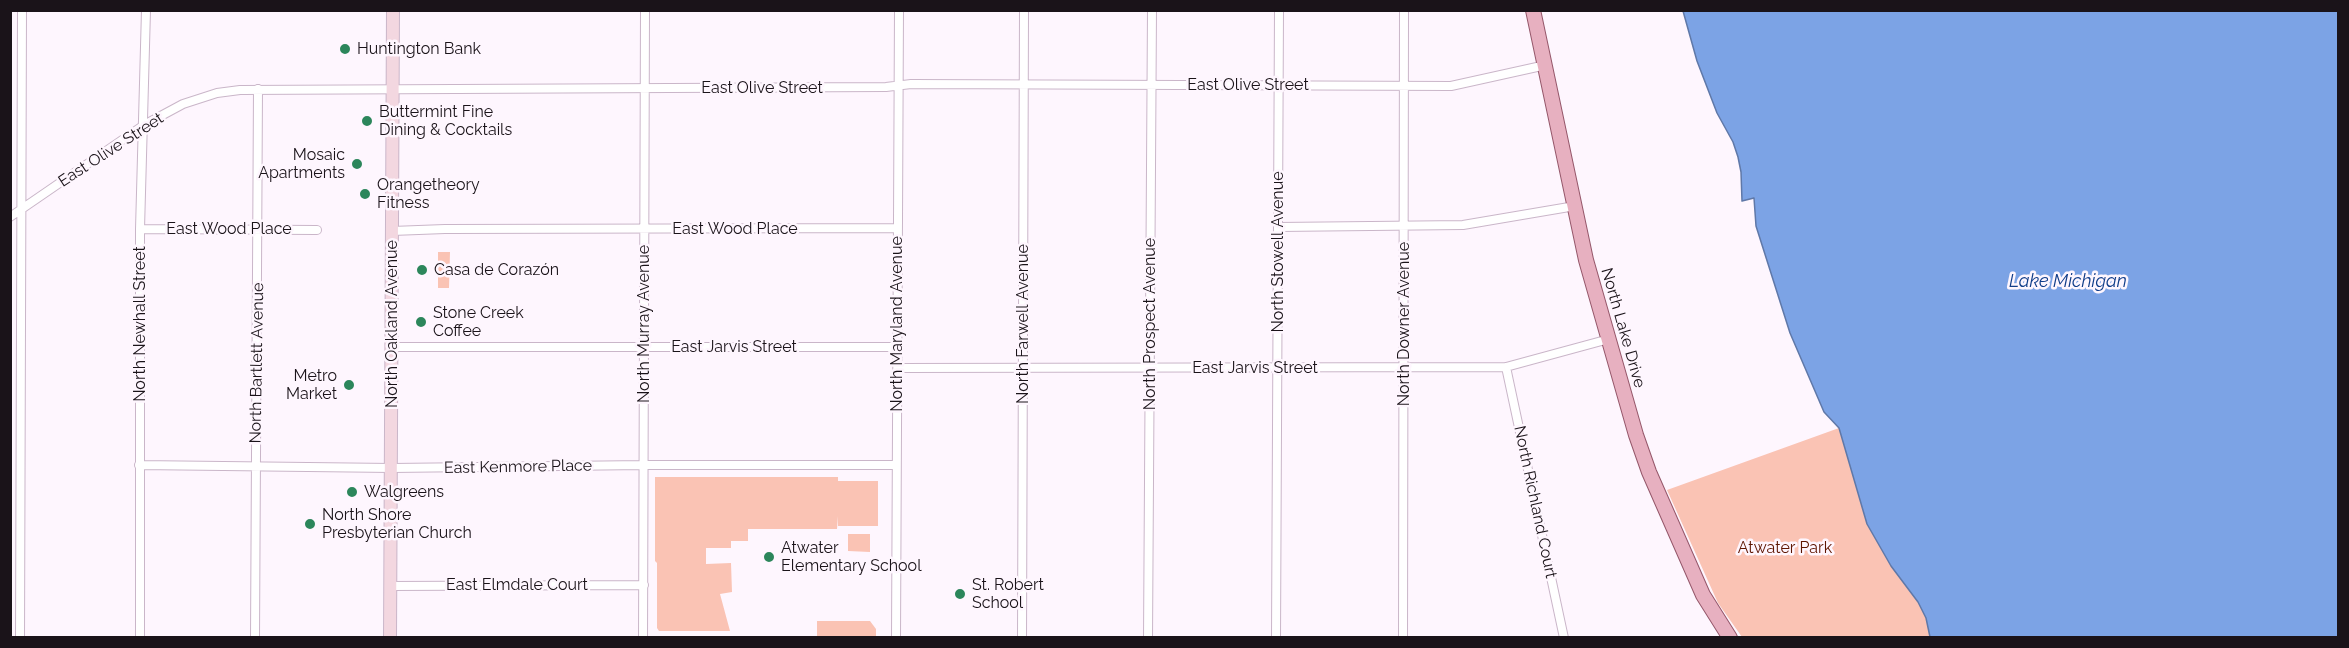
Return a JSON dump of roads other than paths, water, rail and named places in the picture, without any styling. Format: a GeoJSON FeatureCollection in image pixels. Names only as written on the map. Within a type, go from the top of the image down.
{"type":"FeatureCollection","features":[{"type":"Feature","properties":{"kind":"main road","name":"North Oakland Avenue"},"geometry":{"type":"LineString","coordinates":[[390,638],[393,10]]}},
{"type":"Feature","properties":{"kind":"main road","name":"North Lake Drive"},"geometry":{"type":"LineString","coordinates":[[1533,10],[1586,260],[1649,472],[1703,595],[1730,638]]}},
{"type":"Feature","properties":{"kind":"street"},"geometry":{"type":"LineString","coordinates":[[20,638],[22,10]]}},
{"type":"Feature","properties":{"kind":"street","name":"North Newhall Street"},"geometry":{"type":"LineString","coordinates":[[140,638],[141,229],[146,10]]}},
{"type":"Feature","properties":{"kind":"street","name":"North Murray Avenue"},"geometry":{"type":"LineString","coordinates":[[643,638],[645,10]]}},
{"type":"Feature","properties":{"kind":"street","name":"North Maryland Avenue"},"geometry":{"type":"LineString","coordinates":[[896,638],[899,10]]}},
{"type":"Feature","properties":{"kind":"street","name":"North Farwell Avenue"},"geometry":{"type":"LineString","coordinates":[[1022,638],[1024,10]]}},
{"type":"Feature","properties":{"kind":"street","name":"North Prospect Avenue"},"geometry":{"type":"LineString","coordinates":[[1148,638],[1152,10]]}},
{"type":"Feature","properties":{"kind":"street","name":"North Stowell Avenue"},"geometry":{"type":"LineString","coordinates":[[1276,638],[1279,10]]}},
{"type":"Feature","properties":{"kind":"street","name":"North Downer Avenue"},"geometry":{"type":"LineString","coordinates":[[1403,638],[1404,10]]}},
{"type":"Feature","properties":{"kind":"street","name":"East Olive Street"},"geometry":{"type":"LineString","coordinates":[[10,217],[144,125],[183,105],[217,93],[258,89],[1024,85],[1450,86],[1546,65]]}},
{"type":"Feature","properties":{"kind":"street","name":"North Bartlett Avenue"},"geometry":{"type":"LineString","coordinates":[[255,638],[258,89]]}},
{"type":"Feature","properties":{"kind":"street"},"geometry":{"type":"LineString","coordinates":[[1278,227],[1463,225],[1575,206]]}},
{"type":"Feature","properties":{"kind":"street","name":"East Wood Place"},"geometry":{"type":"LineString","coordinates":[[392,231],[898,228]]}},
{"type":"Feature","properties":{"kind":"street","name":"East Wood Place"},"geometry":{"type":"LineString","coordinates":[[141,229],[316,230]]}},
{"type":"Feature","properties":{"kind":"street","name":"East Jarvis Street"},"geometry":{"type":"LineString","coordinates":[[898,368],[1506,367],[1609,339]]}},
{"type":"Feature","properties":{"kind":"street","name":"East Jarvis Street"},"geometry":{"type":"LineString","coordinates":[[391,346],[897,347]]}},
{"type":"Feature","properties":{"kind":"street","name":"North Richland Court"},"geometry":{"type":"LineString","coordinates":[[1506,367],[1564,638]]}},
{"type":"Feature","properties":{"kind":"street","name":"East Kenmore Place"},"geometry":{"type":"LineString","coordinates":[[139,465],[392,468],[896,465]]}},
{"type":"Feature","properties":{"kind":"street","name":"East Elmdale Court"},"geometry":{"type":"LineString","coordinates":[[390,586],[644,585]]}},
{"type":"Feature","properties":{"kind":"water","name":"Lake Michigan"},"geometry":{"type":"Polygon","coordinates":[[[1683,11],[2338,11],[2338,637],[1930,637],[1926,618],[1918,602],[1891,566],[1867,524],[1839,428],[1824,412],[1790,333],[1756,226],[1754,198],[1742,201],[1738,157],[1733,142],[1717,113],[1697,61],[1683,11]]]}},
{"type":"Feature","properties":{"kind":"place","name":"Huntington Bank"},"geometry":{"type":"Point","coordinates":[345,49]}},
{"type":"Feature","properties":{"kind":"place","name":"Buttermint Fine Dining & Cocktails"},"geometry":{"type":"Point","coordinates":[367,121]}},
{"type":"Feature","properties":{"kind":"place","name":"Mosaic Apartments"},"geometry":{"type":"Point","coordinates":[357,164]}},
{"type":"Feature","properties":{"kind":"place","name":"Orangetheory Fitness"},"geometry":{"type":"Point","coordinates":[365,194]}},
{"type":"Feature","properties":{"kind":"place","name":"Casa de Corazón"},"geometry":{"type":"Point","coordinates":[422,270]}},
{"type":"Feature","properties":{"kind":"place","name":"Stone Creek Coffee"},"geometry":{"type":"Point","coordinates":[421,322]}},
{"type":"Feature","properties":{"kind":"place","name":"Metro Market"},"geometry":{"type":"Point","coordinates":[349,385]}},
{"type":"Feature","properties":{"kind":"place","name":"Walgreens"},"geometry":{"type":"Point","coordinates":[352,492]}},
{"type":"Feature","properties":{"kind":"place","name":"North Shore Presbyterian Church"},"geometry":{"type":"Point","coordinates":[310,524]}},
{"type":"Feature","properties":{"kind":"place","name":"Atwater Elementary School"},"geometry":{"type":"Point","coordinates":[769,557]}},
{"type":"Feature","properties":{"kind":"place","name":"St. Robert School"},"geometry":{"type":"Point","coordinates":[960,594]}},
{"type":"Feature","properties":{"kind":"park label","name":"Atwater Park"},"geometry":{"type":"Point","coordinates":[1785,548]}}]}
